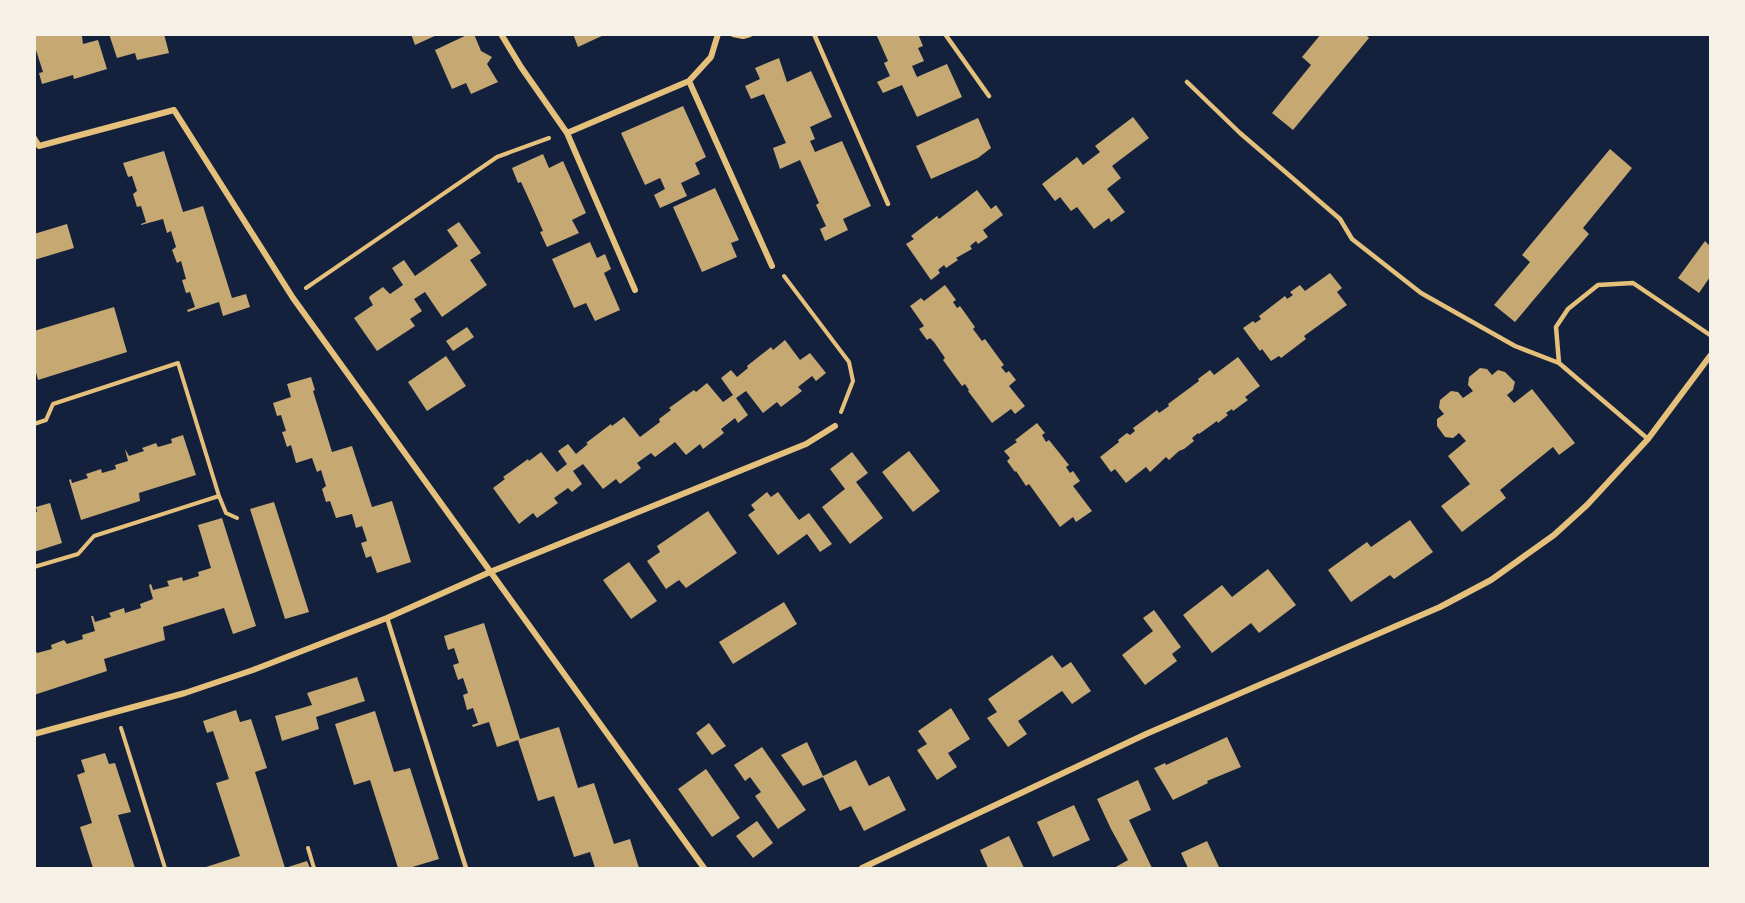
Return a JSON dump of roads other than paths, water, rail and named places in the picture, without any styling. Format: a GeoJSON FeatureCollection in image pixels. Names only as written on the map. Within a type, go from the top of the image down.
{"type":"FeatureCollection","features":[{"type":"Feature","properties":{"kind":"street"},"geometry":{"type":"LineString","coordinates":[[501,34],[521,68],[567,133],[635,290]]}},
{"type":"Feature","properties":{"kind":"street"},"geometry":{"type":"LineString","coordinates":[[567,133],[689,81],[711,57],[718,34]]}},
{"type":"Feature","properties":{"kind":"street"},"geometry":{"type":"LineString","coordinates":[[733,34],[743,36],[750,34]]}},
{"type":"Feature","properties":{"kind":"street"},"geometry":{"type":"LineString","coordinates":[[689,81],[772,266]]}},
{"type":"Feature","properties":{"kind":"street"},"geometry":{"type":"LineString","coordinates":[[34,138],[39,146],[174,110],[293,298],[704,868]]}},
{"type":"Feature","properties":{"kind":"street"},"geometry":{"type":"LineString","coordinates":[[862,868],[1146,734],[1440,607],[1491,580],[1554,535],[1587,504],[1648,439],[1710,356]]}},
{"type":"Feature","properties":{"kind":"street"},"geometry":{"type":"LineString","coordinates":[[34,734],[185,693],[253,670],[387,618],[490,572],[806,444],[835,426]]}},
{"type":"Feature","properties":{"kind":"lane"},"geometry":{"type":"LineString","coordinates":[[814,34],[888,204]]}},
{"type":"Feature","properties":{"kind":"lane"},"geometry":{"type":"LineString","coordinates":[[945,34],[989,96]]}},
{"type":"Feature","properties":{"kind":"lane"},"geometry":{"type":"LineString","coordinates":[[1187,82],[1240,133],[1340,219],[1352,239],[1421,293],[1515,346],[1559,363],[1648,439]]}},
{"type":"Feature","properties":{"kind":"lane"},"geometry":{"type":"LineString","coordinates":[[1559,363],[1556,327],[1568,309],[1599,285],[1633,283],[1710,335]]}},
{"type":"Feature","properties":{"kind":"lane"},"geometry":{"type":"LineString","coordinates":[[387,618],[466,868]]}}]}
